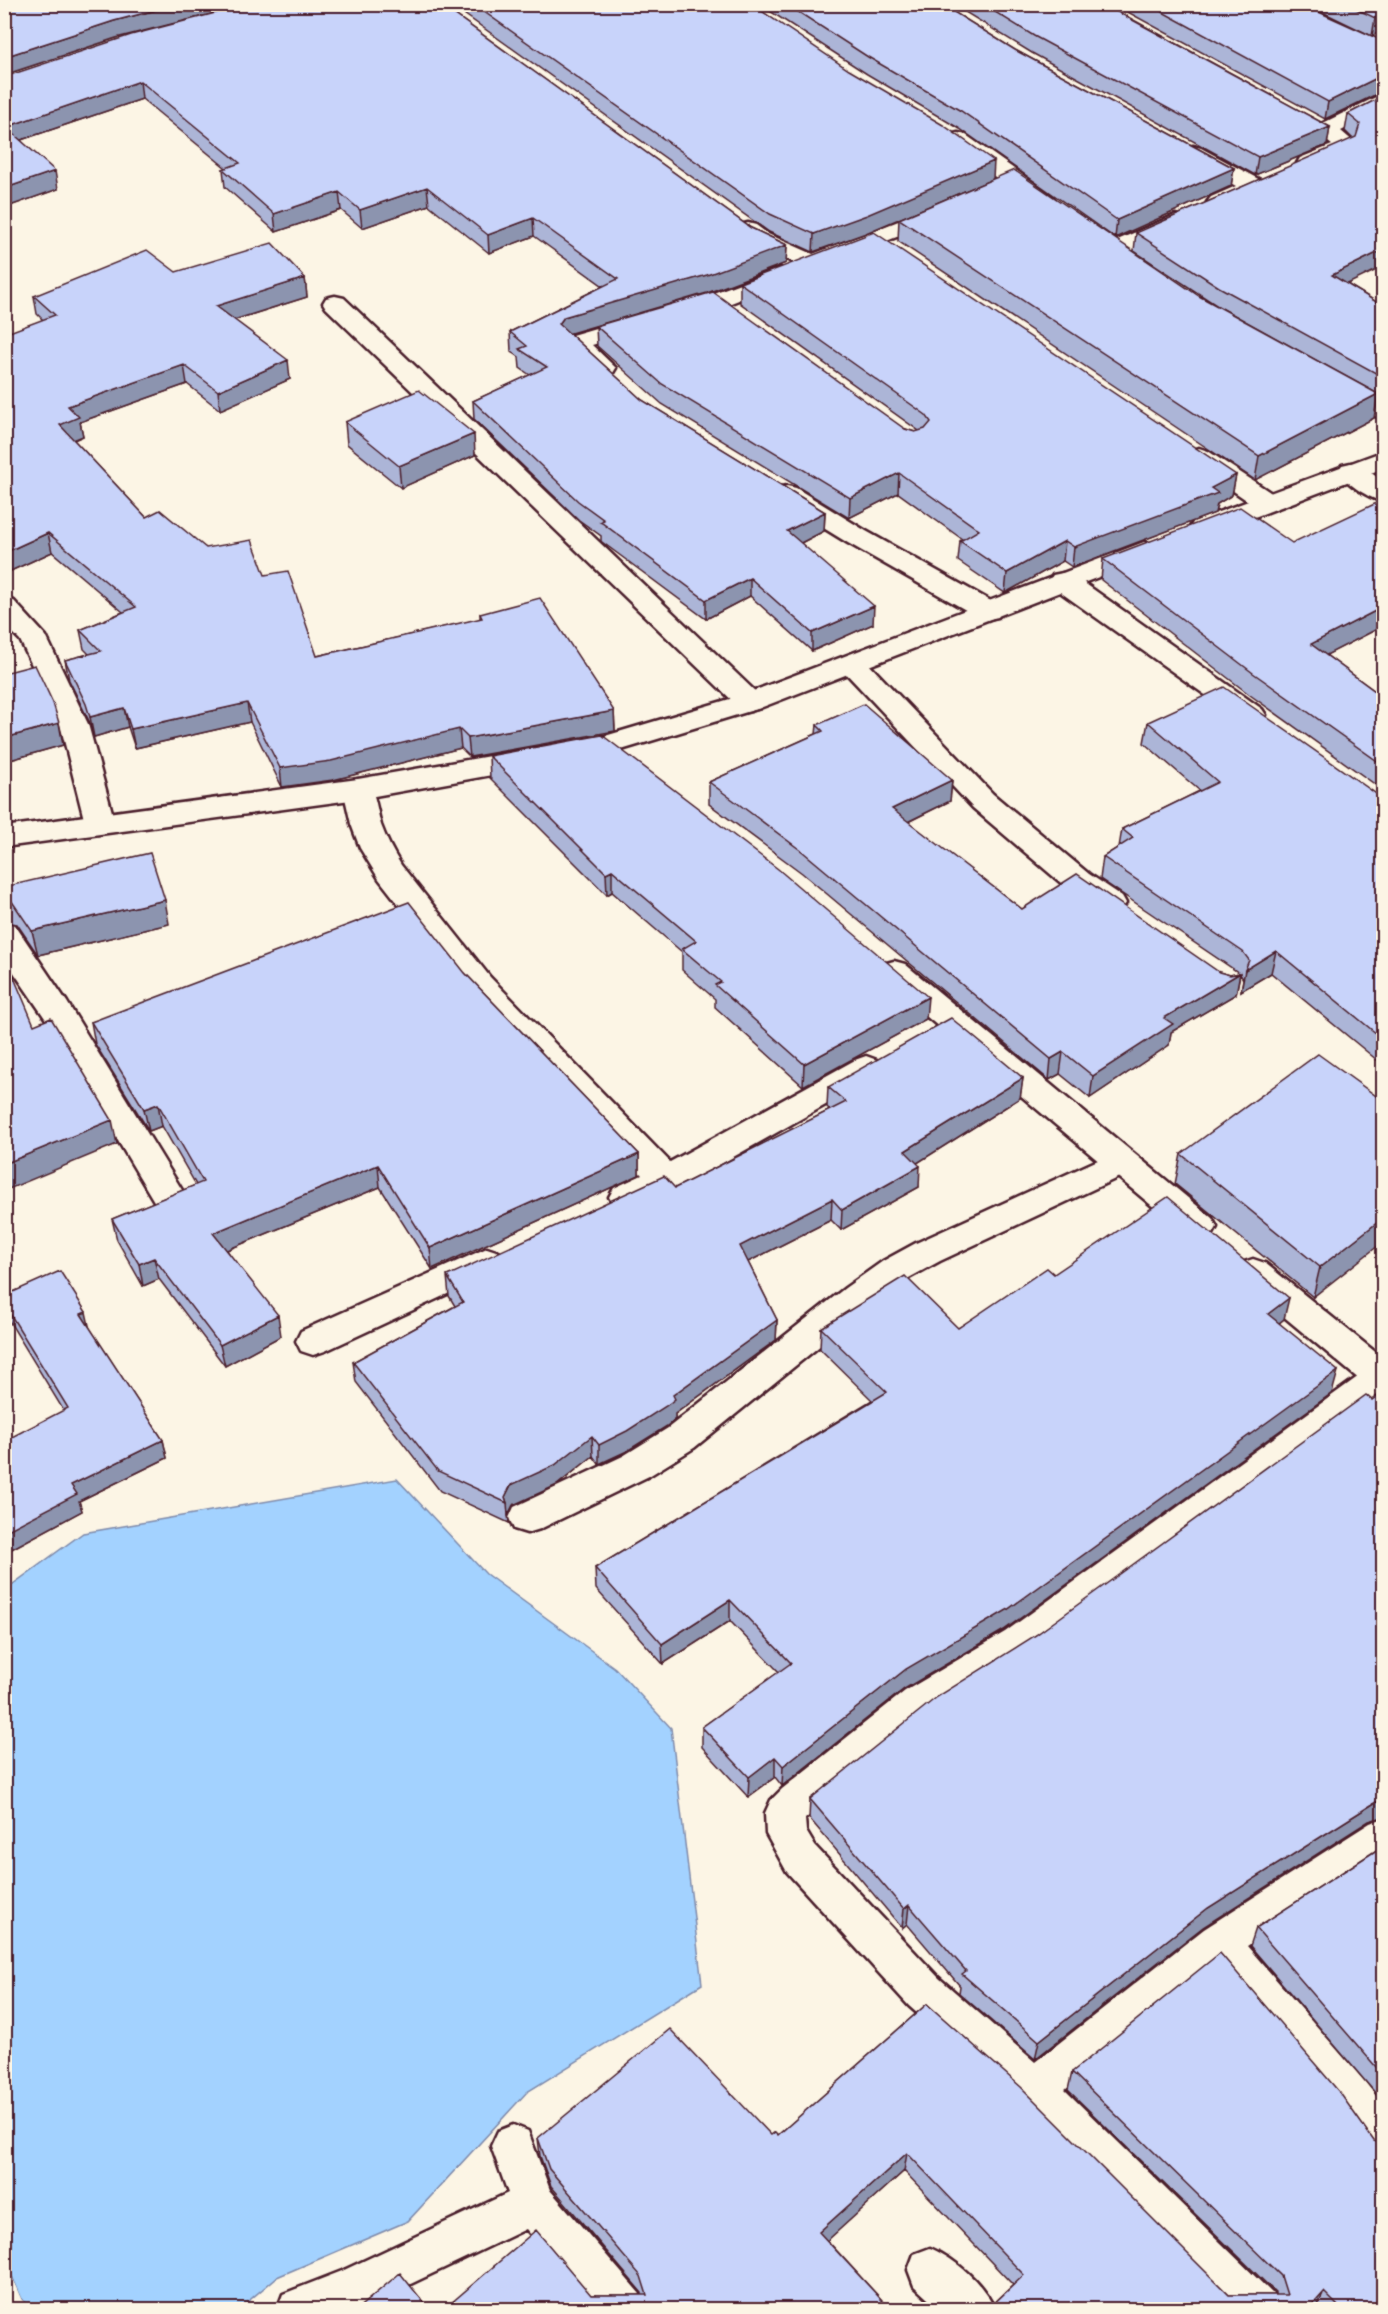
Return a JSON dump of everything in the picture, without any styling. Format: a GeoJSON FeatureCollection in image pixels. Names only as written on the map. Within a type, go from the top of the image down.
{"type":"FeatureCollection","features":[{"type":"Feature","properties":{"kind":"street"},"geometry":{"type":"LineString","coordinates":[[1325,131],[1383,100]]}},
{"type":"Feature","properties":{"kind":"street"},"geometry":{"type":"LineString","coordinates":[[1114,251],[1344,148],[1344,143],[1304,120]]}},
{"type":"Feature","properties":{"kind":"street"},"geometry":{"type":"LineString","coordinates":[[942,130],[1061,213]]}},
{"type":"Feature","properties":{"kind":"street"},"geometry":{"type":"LineString","coordinates":[[1170,140],[1271,179]]}},
{"type":"Feature","properties":{"kind":"street"},"geometry":{"type":"LineString","coordinates":[[994,189],[1016,180]]}},
{"type":"Feature","properties":{"kind":"street"},"geometry":{"type":"LineString","coordinates":[[618,380],[574,342],[726,307],[812,263],[885,246],[962,203]]}},
{"type":"Feature","properties":{"kind":"street"},"geometry":{"type":"LineString","coordinates":[[731,218],[760,239],[812,263]]}},
{"type":"Feature","properties":{"kind":"street"},"geometry":{"type":"LineString","coordinates":[[335,303],[750,702]]}},
{"type":"Feature","properties":{"kind":"street"},"geometry":{"type":"LineString","coordinates":[[1314,372],[1383,411]]}},
{"type":"Feature","properties":{"kind":"street"},"geometry":{"type":"LineString","coordinates":[[1179,443],[1267,502]]}},
{"type":"Feature","properties":{"kind":"street"},"geometry":{"type":"LineString","coordinates":[[4,837],[358,789],[608,745],[750,702],[853,664],[1383,459]]}},
{"type":"Feature","properties":{"kind":"street"},"geometry":{"type":"LineString","coordinates":[[1351,471],[1383,494]]}},
{"type":"Feature","properties":{"kind":"street"},"geometry":{"type":"LineString","coordinates":[[769,483],[857,537],[988,611]]}},
{"type":"Feature","properties":{"kind":"street"},"geometry":{"type":"LineString","coordinates":[[1063,581],[1277,732]]}},
{"type":"Feature","properties":{"kind":"street"},"geometry":{"type":"LineString","coordinates":[[4,607],[32,636],[74,724],[100,823]]}},
{"type":"Feature","properties":{"kind":"street"},"geometry":{"type":"LineString","coordinates":[[853,664],[983,801],[1078,881],[1134,919]]}},
{"type":"Feature","properties":{"kind":"street"},"geometry":{"type":"LineString","coordinates":[[608,745],[637,766]]}},
{"type":"Feature","properties":{"kind":"street"},"geometry":{"type":"LineString","coordinates":[[358,789],[366,824],[375,848],[479,985],[666,1179]]}},
{"type":"Feature","properties":{"kind":"street"},"geometry":{"type":"LineString","coordinates":[[4,933],[56,1010],[170,1199]]}},
{"type":"Feature","properties":{"kind":"street"},"geometry":{"type":"LineString","coordinates":[[871,952],[1383,1379],[1018,1643],[919,1703],[796,1801],[785,1813],[786,1834],[801,1859],[924,1992],[1034,2089],[1257,2310]]}},
{"type":"Feature","properties":{"kind":"street"},"geometry":{"type":"LineString","coordinates":[[921,1038],[952,1021]]}},
{"type":"Feature","properties":{"kind":"street"},"geometry":{"type":"LineString","coordinates":[[602,1209],[666,1179],[891,1055]]}},
{"type":"Feature","properties":{"kind":"street"},"geometry":{"type":"LineString","coordinates":[[527,1518],[636,1466],[681,1438],[857,1297],[895,1270],[928,1252],[1120,1162]]}},
{"type":"Feature","properties":{"kind":"street"},"geometry":{"type":"LineString","coordinates":[[313,1341],[516,1248]]}},
{"type":"Feature","properties":{"kind":"street"},"geometry":{"type":"LineString","coordinates":[[1034,2089],[1218,1942],[1383,1836]]}},
{"type":"Feature","properties":{"kind":"street"},"geometry":{"type":"LineString","coordinates":[[1218,1942],[1350,2096],[1383,2142]]}},
{"type":"Feature","properties":{"kind":"street"},"geometry":{"type":"LineString","coordinates":[[513,2146],[533,2203],[624,2310]]}},
{"type":"Feature","properties":{"kind":"street"},"geometry":{"type":"LineString","coordinates":[[299,2310],[354,2288],[533,2203]]}},
{"type":"Feature","properties":{"kind":"street"},"geometry":{"type":"LineString","coordinates":[[930,2270],[973,2310]]}},
{"type":"Feature","properties":{"kind":"water"},"geometry":{"type":"Polygon","coordinates":[[[397,1479],[486,1574],[615,1668],[671,1728],[702,1984],[527,2092],[408,2221],[277,2277],[239,2309],[32,2309],[22,2299],[4,2258],[5,1590],[83,1533],[397,1479]]]}},
{"type":"Feature","properties":{"kind":"building"},"geometry":{"type":"Polygon","coordinates":[[[4,4],[179,4],[114,21],[4,57],[4,4]]]}},
{"type":"Feature","properties":{"kind":"building"},"geometry":{"type":"Polygon","coordinates":[[[250,4],[440,4],[751,228],[787,245],[707,275],[564,317],[559,324],[642,400],[825,512],[787,531],[874,606],[812,633],[750,578],[706,600],[600,522],[604,520],[578,501],[473,401],[547,367],[519,349],[527,346],[510,332],[618,279],[533,218],[488,235],[427,187],[360,210],[339,192],[274,214],[223,169],[240,163],[140,81],[6,127],[55,171],[4,187],[4,77],[131,35],[250,4]]]}},
{"type":"Feature","properties":{"kind":"building"},"geometry":{"type":"Polygon","coordinates":[[[473,4],[751,4],[849,70],[943,125],[994,161],[867,215],[814,234],[770,214],[473,4]]]}},
{"type":"Feature","properties":{"kind":"building"},"geometry":{"type":"Polygon","coordinates":[[[786,4],[941,4],[1015,50],[1234,168],[1117,220],[961,111],[868,57],[786,4]]]}},
{"type":"Feature","properties":{"kind":"building"},"geometry":{"type":"Polygon","coordinates":[[[982,4],[1108,4],[1110,8],[1330,127],[1258,157],[1034,36],[982,4]]]}},
{"type":"Feature","properties":{"kind":"building"},"geometry":{"type":"Polygon","coordinates":[[[1148,4],[1301,4],[1383,41],[1383,75],[1328,102],[1148,4]]]}},
{"type":"Feature","properties":{"kind":"building"},"geometry":{"type":"Polygon","coordinates":[[[1346,4],[1383,4],[1383,14],[1375,18],[1346,4]]]}},
{"type":"Feature","properties":{"kind":"building"},"geometry":{"type":"Polygon","coordinates":[[[1383,96],[1383,250],[1332,275],[1383,306],[1383,377],[1219,287],[1136,233],[1356,137],[1360,124],[1348,114],[1383,96]]]}},
{"type":"Feature","properties":{"kind":"building"},"geometry":{"type":"Polygon","coordinates":[[[1014,170],[1199,296],[1378,394],[1259,456],[899,219],[1014,170]]]}},
{"type":"Feature","properties":{"kind":"building"},"geometry":{"type":"Polygon","coordinates":[[[874,232],[1236,475],[1211,488],[1218,493],[1074,547],[1065,541],[1007,573],[960,541],[979,530],[899,473],[850,498],[662,384],[596,326],[713,292],[905,429],[915,432],[925,429],[931,422],[926,415],[740,283],[874,232]]]}},
{"type":"Feature","properties":{"kind":"building"},"geometry":{"type":"Polygon","coordinates":[[[272,243],[305,278],[216,306],[288,360],[218,391],[184,365],[68,406],[79,417],[60,425],[146,517],[160,510],[206,548],[252,540],[265,575],[288,571],[317,656],[482,618],[480,614],[540,598],[614,711],[468,738],[459,729],[331,761],[280,768],[247,703],[131,729],[124,708],[90,717],[65,660],[101,651],[80,630],[136,607],[48,533],[4,553],[4,334],[55,315],[34,296],[147,250],[176,272],[272,243]]]}},
{"type":"Feature","properties":{"kind":"building"},"geometry":{"type":"Polygon","coordinates":[[[419,390],[474,434],[399,466],[345,422],[419,390]]]}},
{"type":"Feature","properties":{"kind":"building"},"geometry":{"type":"Polygon","coordinates":[[[1383,500],[1383,607],[1311,644],[1383,697],[1383,765],[1253,673],[1103,559],[1240,507],[1292,543],[1383,500]]]}},
{"type":"Feature","properties":{"kind":"building"},"geometry":{"type":"Polygon","coordinates":[[[35,665],[53,703],[59,723],[5,738],[4,673],[35,665]]]}},
{"type":"Feature","properties":{"kind":"building"},"geometry":{"type":"Polygon","coordinates":[[[1224,687],[1383,797],[1383,1039],[1276,951],[1245,970],[1249,960],[1243,952],[1103,857],[1133,838],[1122,829],[1218,782],[1148,722],[1224,687]]]}},
{"type":"Feature","properties":{"kind":"building"},"geometry":{"type":"Polygon","coordinates":[[[864,704],[952,780],[892,809],[1022,909],[1077,874],[1219,972],[1230,975],[1240,973],[1164,1018],[1173,1024],[1093,1076],[1063,1052],[1051,1059],[803,852],[709,782],[823,731],[817,725],[864,704]]]}},
{"type":"Feature","properties":{"kind":"building"},"geometry":{"type":"Polygon","coordinates":[[[602,735],[778,869],[928,997],[804,1064],[715,985],[721,982],[682,949],[696,941],[612,870],[606,873],[489,756],[602,735]]]}},
{"type":"Feature","properties":{"kind":"building"},"geometry":{"type":"Polygon","coordinates":[[[150,853],[165,900],[32,931],[11,900],[4,898],[4,887],[150,853]]]}},
{"type":"Feature","properties":{"kind":"building"},"geometry":{"type":"Polygon","coordinates":[[[409,902],[465,973],[639,1154],[430,1248],[378,1165],[213,1233],[278,1315],[220,1345],[154,1258],[139,1264],[112,1219],[203,1182],[158,1104],[144,1109],[91,1022],[409,902]]]}},
{"type":"Feature","properties":{"kind":"building"},"geometry":{"type":"Polygon","coordinates":[[[4,954],[34,1025],[51,1018],[112,1120],[4,1164],[4,954]]]}},
{"type":"Feature","properties":{"kind":"building"},"geometry":{"type":"Polygon","coordinates":[[[951,1018],[1023,1078],[905,1151],[920,1166],[842,1210],[832,1199],[740,1246],[777,1320],[673,1395],[675,1399],[666,1406],[627,1431],[599,1445],[592,1436],[555,1465],[511,1485],[505,1497],[507,1503],[438,1471],[353,1362],[463,1302],[447,1276],[664,1176],[675,1188],[846,1102],[828,1087],[951,1018]]]}},
{"type":"Feature","properties":{"kind":"building"},"geometry":{"type":"Polygon","coordinates":[[[1318,1054],[1383,1101],[1383,1218],[1320,1267],[1181,1154],[1318,1054]]]}},
{"type":"Feature","properties":{"kind":"building"},"geometry":{"type":"Polygon","coordinates":[[[1168,1197],[1289,1298],[1268,1314],[1338,1371],[1007,1610],[906,1669],[783,1766],[775,1757],[749,1777],[702,1727],[791,1663],[730,1600],[662,1644],[595,1568],[887,1392],[821,1328],[905,1276],[958,1328],[1047,1268],[1054,1274],[1168,1197]]]}},
{"type":"Feature","properties":{"kind":"building"},"geometry":{"type":"Polygon","coordinates":[[[60,1271],[86,1312],[81,1314],[163,1440],[71,1485],[77,1494],[4,1532],[4,1441],[68,1408],[4,1304],[4,1296],[60,1271]]]}},
{"type":"Feature","properties":{"kind":"building"},"geometry":{"type":"Polygon","coordinates":[[[1383,1392],[1383,1799],[1208,1908],[1039,2041],[962,1974],[966,1971],[909,1905],[904,1909],[810,1799],[937,1697],[1036,1635],[1366,1395],[1372,1400],[1383,1392]]]}},
{"type":"Feature","properties":{"kind":"building"},"geometry":{"type":"Polygon","coordinates":[[[1383,1846],[1383,2075],[1256,1928],[1383,1846]]]}},
{"type":"Feature","properties":{"kind":"building"},"geometry":{"type":"Polygon","coordinates":[[[1220,1953],[1340,2093],[1374,2141],[1383,2144],[1383,2310],[1342,2310],[1324,2292],[1308,2310],[987,2310],[1024,2275],[907,2153],[819,2232],[891,2310],[443,2310],[536,2230],[591,2295],[647,2295],[641,2276],[549,2169],[538,2138],[670,2029],[771,2135],[775,2132],[778,2135],[927,2004],[1021,2087],[1229,2295],[1287,2295],[1281,2276],[1072,2072],[1220,1953]]]}},
{"type":"Feature","properties":{"kind":"building"},"geometry":{"type":"Polygon","coordinates":[[[400,2273],[430,2310],[356,2310],[400,2273]]]}}]}
